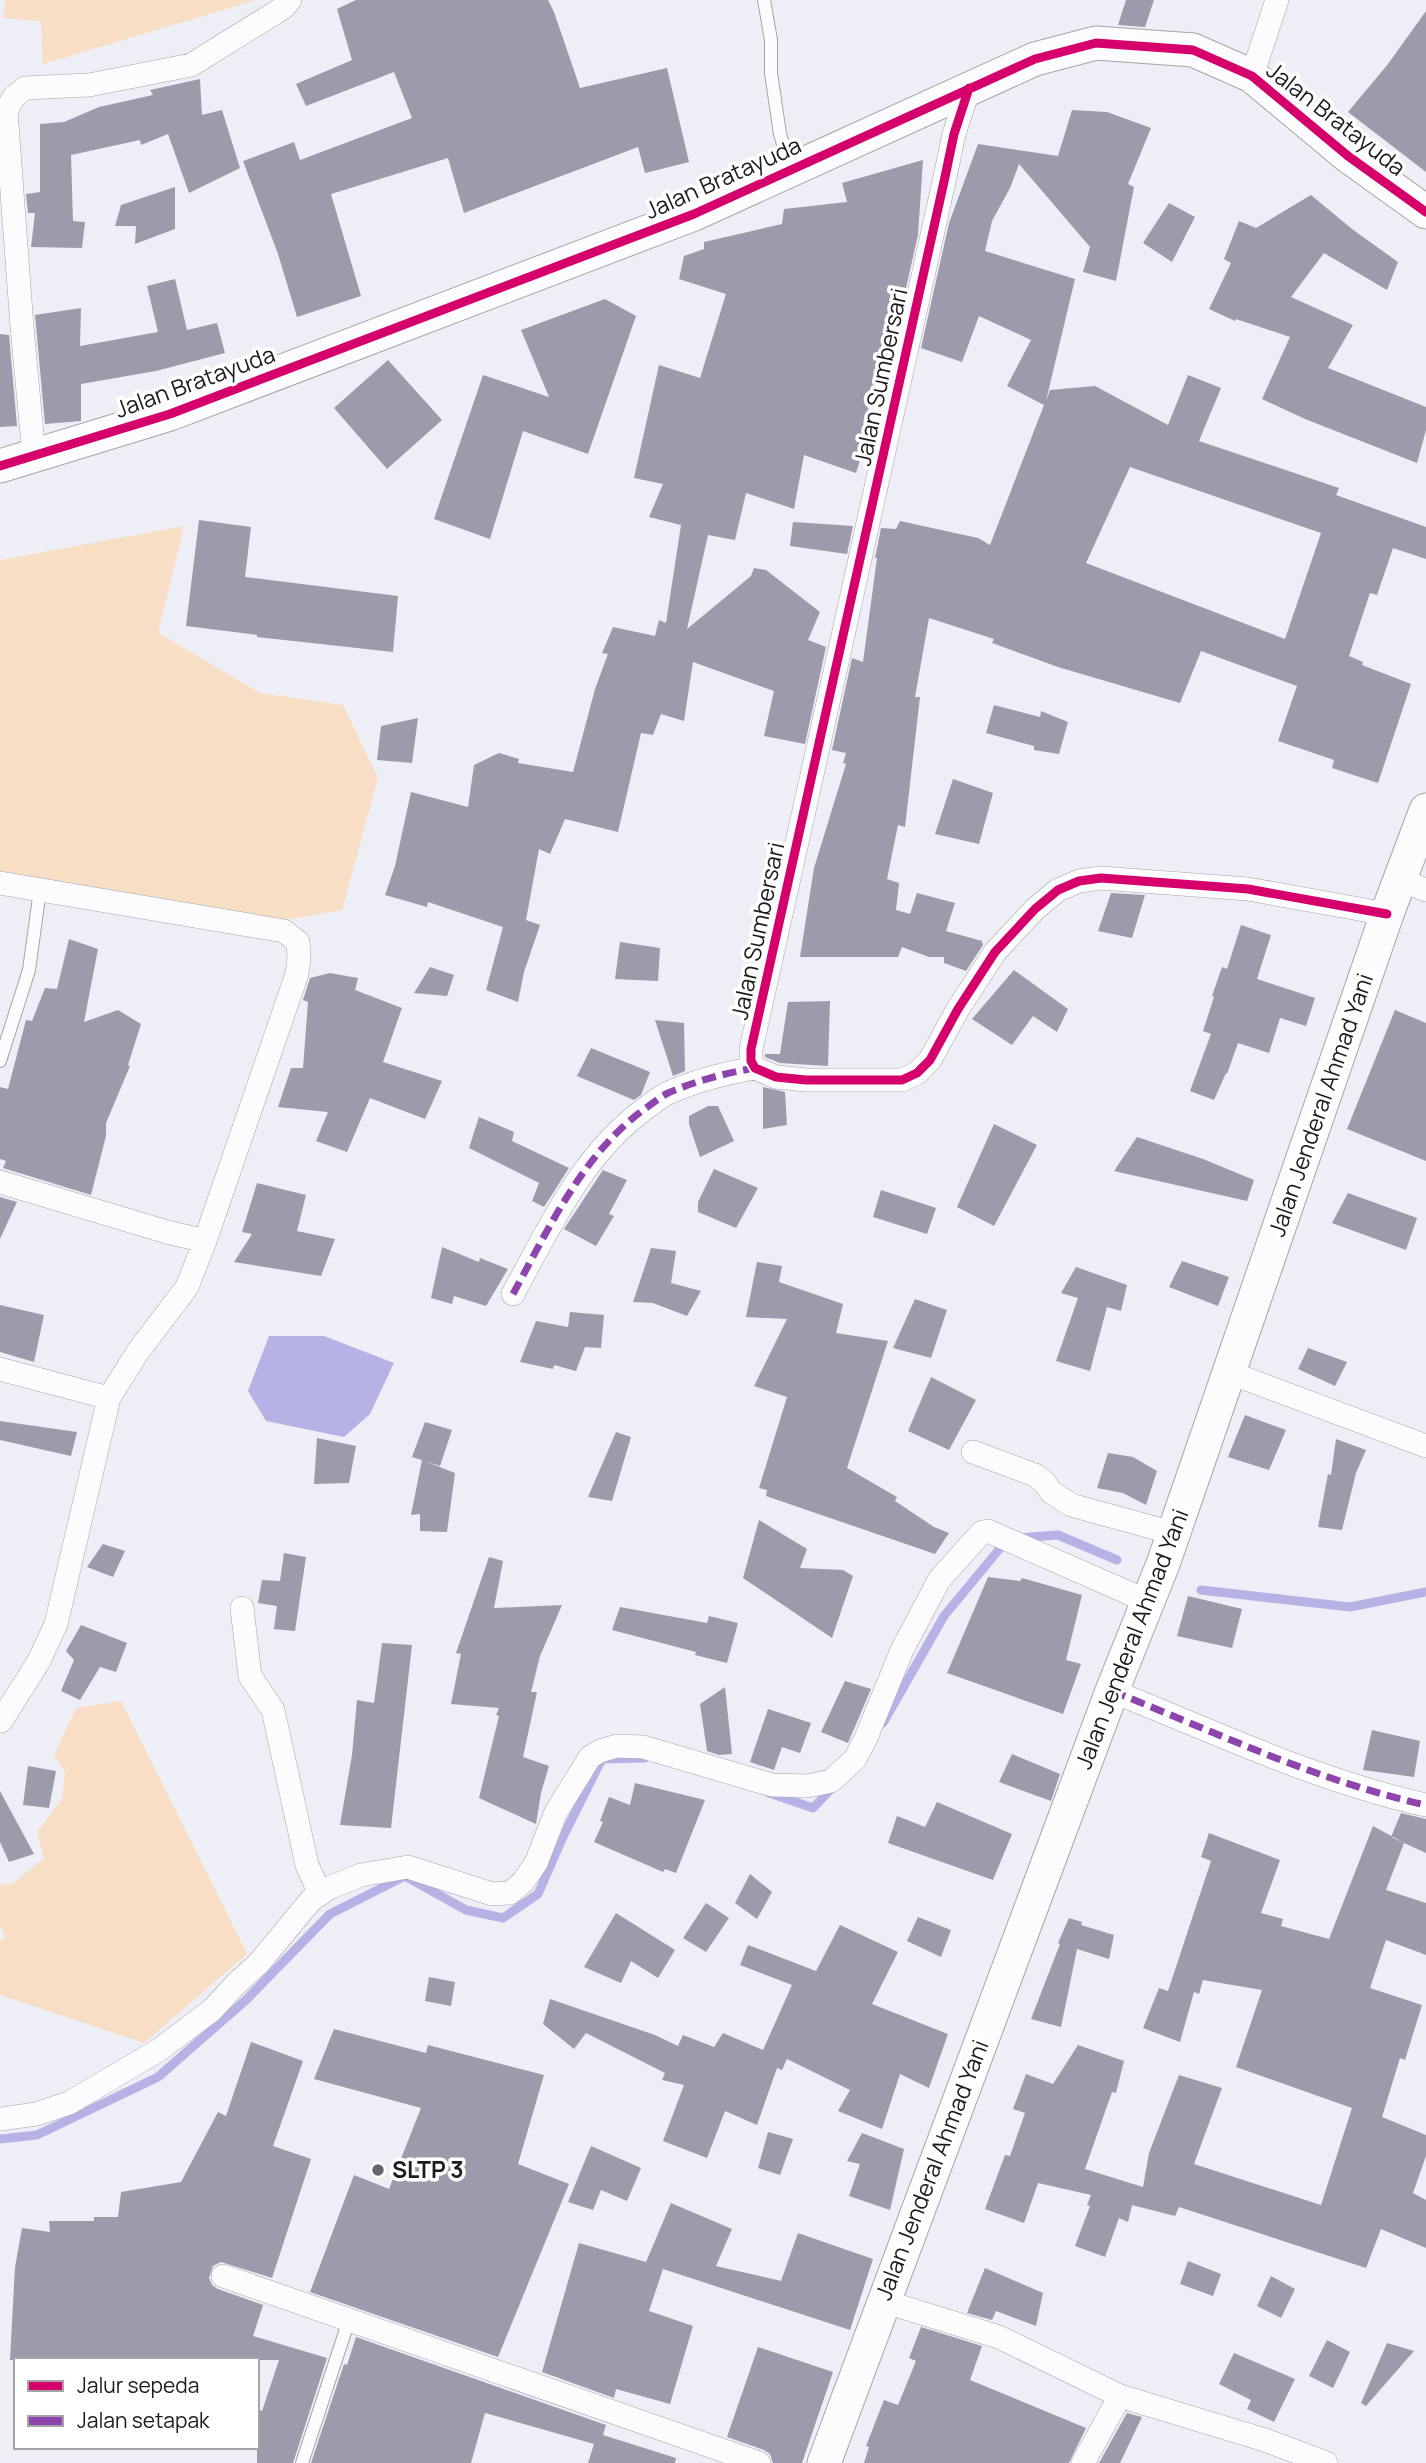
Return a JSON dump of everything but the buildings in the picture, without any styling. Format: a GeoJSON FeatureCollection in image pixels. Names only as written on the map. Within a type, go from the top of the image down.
{"type":"FeatureCollection","features":[{"type":"Feature","properties":{"kind":"main road","name":"Jalan Bratayuda"},"geometry":{"type":"LineString","coordinates":[[0,466],[182,410],[694,214],[1035,59],[1096,43],[1193,50],[1252,76],[1348,156],[1426,212]]}},
{"type":"Feature","properties":{"kind":"main road","name":"Jalan Jenderal Ahmad Yani"},"geometry":{"type":"LineString","coordinates":[[824,2463],[1149,1598],[1387,914],[1413,885],[1426,810]]}},
{"type":"Feature","properties":{"kind":"street"},"geometry":{"type":"LineString","coordinates":[[34,456],[6,111],[14,97],[25,88],[89,85],[191,65],[283,8],[290,0]]}},
{"type":"Feature","properties":{"kind":"street"},"geometry":{"type":"LineString","coordinates":[[1252,76],[1276,0]]}},
{"type":"Feature","properties":{"kind":"street","name":"Jalan Sumbersari"},"geometry":{"type":"LineString","coordinates":[[755,1068],[751,1061],[751,1049],[954,134],[969,88]]}},
{"type":"Feature","properties":{"kind":"street"},"geometry":{"type":"LineString","coordinates":[[513,1294],[583,1174],[613,1135],[666,1094],[713,1078],[755,1068],[776,1077],[806,1080],[902,1080],[917,1073],[930,1060],[958,1009],[995,952],[1035,909],[1058,890],[1079,881],[1101,878],[1248,889],[1387,914]]}},
{"type":"Feature","properties":{"kind":"street"},"geometry":{"type":"LineString","coordinates":[[0,883],[284,931],[298,942],[299,959],[205,1241],[187,1287],[137,1353],[109,1398],[56,1624],[39,1661],[1,1721]]}},
{"type":"Feature","properties":{"kind":"street"},"geometry":{"type":"LineString","coordinates":[[0,1182],[205,1241]]}},
{"type":"Feature","properties":{"kind":"street"},"geometry":{"type":"LineString","coordinates":[[0,1369],[109,1398]]}},
{"type":"Feature","properties":{"kind":"street"},"geometry":{"type":"LineString","coordinates":[[1228,1373],[1426,1446]]}},
{"type":"Feature","properties":{"kind":"street"},"geometry":{"type":"LineString","coordinates":[[973,1452],[1035,1475],[1051,1492],[1070,1505],[1172,1534]]}},
{"type":"Feature","properties":{"kind":"street"},"geometry":{"type":"LineString","coordinates":[[0,2119],[36,2114],[69,2103],[159,2050],[212,2010],[259,1964],[311,1900],[362,1875],[408,1867],[492,1894],[510,1893],[523,1882],[536,1863],[556,1812],[590,1757],[617,1746],[643,1747],[772,1785],[808,1786],[831,1781],[855,1759],[902,1650],[939,1580],[982,1532],[988,1531],[1149,1598]]}},
{"type":"Feature","properties":{"kind":"street"},"geometry":{"type":"LineString","coordinates":[[242,1608],[250,1676],[273,1710],[307,1865],[320,1894]]}},
{"type":"Feature","properties":{"kind":"street"},"geometry":{"type":"LineString","coordinates":[[1112,1691],[1333,1779],[1384,1796],[1426,1805]]}},
{"type":"Feature","properties":{"kind":"street"},"geometry":{"type":"LineString","coordinates":[[223,2276],[760,2463]]}},
{"type":"Feature","properties":{"kind":"street"},"geometry":{"type":"LineString","coordinates":[[883,2301],[999,2337],[1120,2396],[1265,2440],[1326,2463]]}},
{"type":"Feature","properties":{"kind":"street"},"geometry":{"type":"LineString","coordinates":[[1083,2463],[1120,2396]]}},
{"type":"Feature","properties":{"kind":"lane"},"geometry":{"type":"LineString","coordinates":[[764,0],[771,40],[771,73],[780,134],[791,170]]}},
{"type":"Feature","properties":{"kind":"lane"},"geometry":{"type":"LineString","coordinates":[[0,1061],[29,970],[40,890]]}},
{"type":"Feature","properties":{"kind":"lane"},"geometry":{"type":"LineString","coordinates":[[302,2463],[349,2320]]}},
{"type":"Feature","properties":{"kind":"shaded area"},"geometry":{"type":"Polygon","coordinates":[[[6,0],[256,0],[43,64],[41,21],[3,18],[6,0]]]}},
{"type":"Feature","properties":{"kind":"shaded area"},"geometry":{"type":"Polygon","coordinates":[[[184,526],[158,633],[260,693],[343,705],[378,778],[342,910],[284,920],[0,871],[0,560],[184,526]]]}},
{"type":"Feature","properties":{"kind":"shaded area"},"geometry":{"type":"Polygon","coordinates":[[[269,1336],[324,1336],[394,1363],[370,1414],[344,1437],[266,1421],[248,1391],[269,1336]]]}},
{"type":"Feature","properties":{"kind":"shaded area"},"geometry":{"type":"Polygon","coordinates":[[[121,1701],[247,1954],[144,2043],[0,1995],[0,1941],[5,1938],[0,1925],[0,1885],[12,1884],[44,1858],[37,1832],[62,1799],[65,1772],[54,1755],[76,1708],[121,1701]]]}},
{"type":"Feature","properties":{"kind":"waterway"},"geometry":{"type":"LineString","coordinates":[[1019,1538],[1058,1535],[1117,1560]]}},
{"type":"Feature","properties":{"kind":"waterway"},"geometry":{"type":"LineString","coordinates":[[883,1723],[944,1616],[1006,1541]]}},
{"type":"Feature","properties":{"kind":"waterway"},"geometry":{"type":"LineString","coordinates":[[1201,1590],[1350,1607],[1426,1592]]}},
{"type":"Feature","properties":{"kind":"waterway"},"geometry":{"type":"LineString","coordinates":[[0,2139],[37,2135],[158,2077],[246,2000],[330,1914],[405,1876],[466,1910],[503,1918],[538,1894],[602,1759],[645,1758]]}},
{"type":"Feature","properties":{"kind":"waterway"},"geometry":{"type":"LineString","coordinates":[[769,1793],[813,1808],[834,1786]]}},
{"type":"Feature","properties":{"kind":"marked path"},"geometry":{"type":"LineString","coordinates":[[513,1294],[569,1193],[604,1147],[624,1126],[668,1093],[711,1078],[755,1068]]}},
{"type":"Feature","properties":{"kind":"marked path"},"geometry":{"type":"LineString","coordinates":[[1112,1691],[1306,1769],[1345,1783],[1426,1805]]}},
{"type":"Feature","properties":{"kind":"cycle path"},"geometry":{"type":"LineString","coordinates":[[0,466],[170,414],[694,214],[1035,59],[1096,43],[1193,50],[1252,76],[1348,156],[1426,212]]}},
{"type":"Feature","properties":{"kind":"cycle path"},"geometry":{"type":"LineString","coordinates":[[969,88],[954,134],[751,1049],[751,1061],[755,1068],[776,1077],[806,1080],[902,1080],[917,1073],[930,1060],[958,1009],[995,952],[1035,909],[1058,890],[1079,881],[1101,878],[1248,889],[1387,914]]}},
{"type":"Feature","properties":{"kind":"place","name":"SLTP 3"},"geometry":{"type":"Point","coordinates":[378,2170]}}]}
